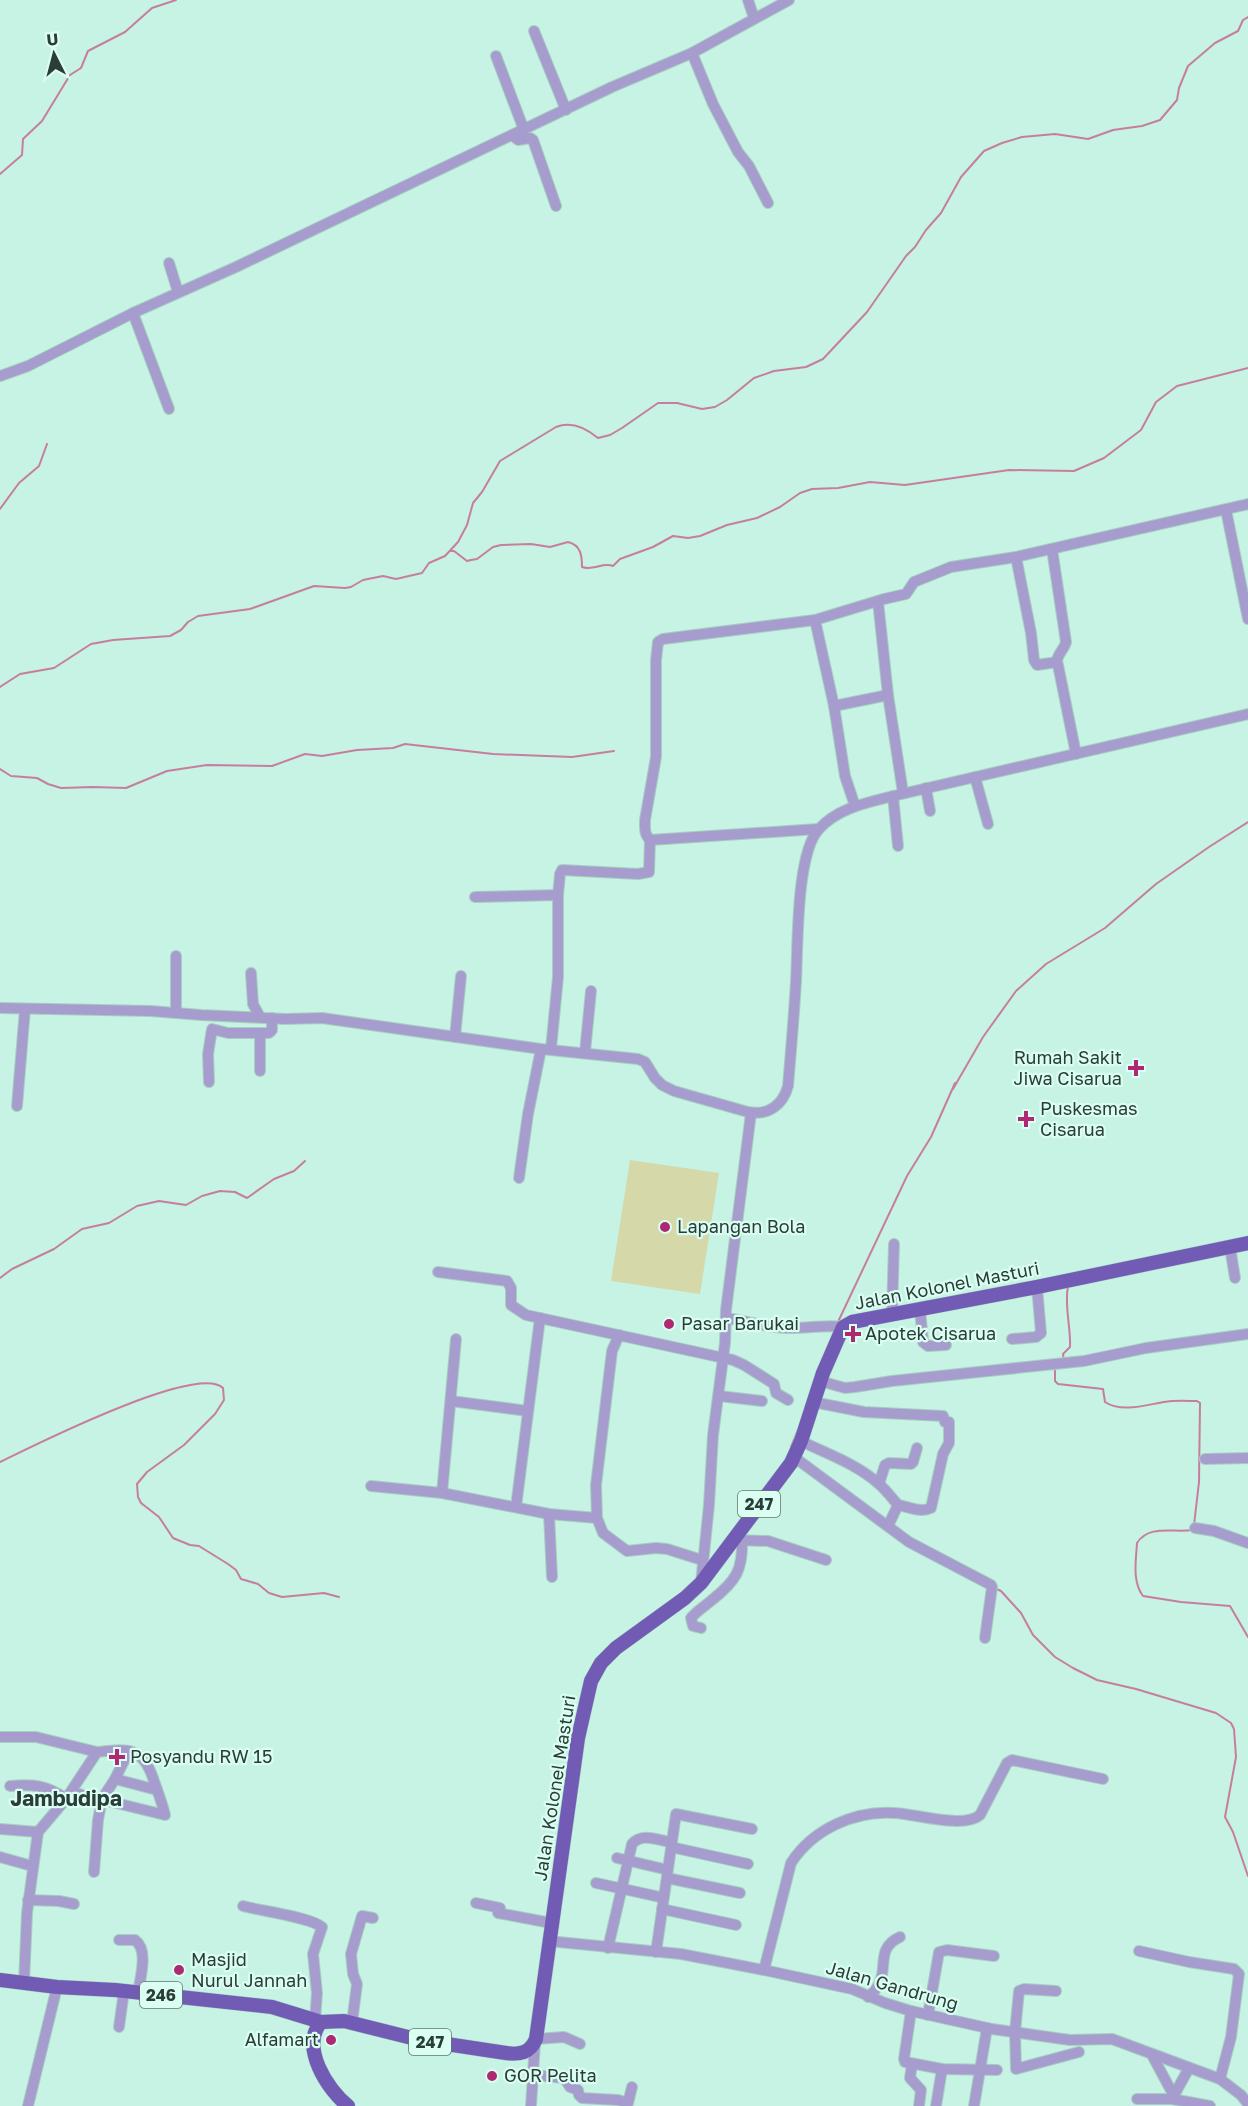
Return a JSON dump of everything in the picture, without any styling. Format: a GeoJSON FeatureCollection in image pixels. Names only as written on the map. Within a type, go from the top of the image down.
{"type":"FeatureCollection","features":[{"type":"Feature","properties":{"kind":"main road","name":"Jalan Kolonel Masturi"},"geometry":{"type":"LineString","coordinates":[[536,2040],[578,1738],[591,1681],[601,1663],[616,1648],[685,1598],[737,1540],[794,1457],[839,1326],[1248,1243]]}},
{"type":"Feature","properties":{"kind":"main road","name":"246"},"geometry":{"type":"LineString","coordinates":[[0,1980],[272,2007],[318,2021]]}},
{"type":"Feature","properties":{"kind":"main road","name":"247"},"geometry":{"type":"LineString","coordinates":[[318,2021],[352,2023],[420,2040],[506,2053],[520,2054],[528,2051],[536,2040]]}},
{"type":"Feature","properties":{"kind":"main road"},"geometry":{"type":"LineString","coordinates":[[318,2021],[315,2034],[316,2062],[330,2089],[348,2106]]}},
{"type":"Feature","properties":{"kind":"street"},"geometry":{"type":"LineString","coordinates":[[748,0],[754,18]]}},
{"type":"Feature","properties":{"kind":"street"},"geometry":{"type":"LineString","coordinates":[[0,376],[28,366],[133,313],[612,87],[692,53],[789,0]]}},
{"type":"Feature","properties":{"kind":"street"},"geometry":{"type":"LineString","coordinates":[[534,31],[566,110]]}},
{"type":"Feature","properties":{"kind":"street"},"geometry":{"type":"LineString","coordinates":[[692,53],[713,104],[768,203]]}},
{"type":"Feature","properties":{"kind":"street"},"geometry":{"type":"LineString","coordinates":[[496,56],[524,130]]}},
{"type":"Feature","properties":{"kind":"street"},"geometry":{"type":"LineString","coordinates":[[512,135],[518,140],[530,138],[533,140],[556,206]]}},
{"type":"Feature","properties":{"kind":"street"},"geometry":{"type":"LineString","coordinates":[[169,263],[178,292]]}},
{"type":"Feature","properties":{"kind":"street"},"geometry":{"type":"LineString","coordinates":[[133,313],[169,409]]}},
{"type":"Feature","properties":{"kind":"street"},"geometry":{"type":"LineString","coordinates":[[519,1178],[527,1124],[546,1049],[558,977],[560,874],[562,870],[628,874],[649,872],[650,840],[646,835],[645,820],[656,757],[658,642],[663,639],[815,620],[906,594],[914,582],[951,567],[1016,557],[1248,504]]}},
{"type":"Feature","properties":{"kind":"street"},"geometry":{"type":"LineString","coordinates":[[1226,510],[1248,620]]}},
{"type":"Feature","properties":{"kind":"street"},"geometry":{"type":"LineString","coordinates":[[1052,549],[1066,642],[1057,657],[1057,662],[1076,754]]}},
{"type":"Feature","properties":{"kind":"street"},"geometry":{"type":"LineString","coordinates":[[1016,557],[1034,660],[1037,665],[1057,662]]}},
{"type":"Feature","properties":{"kind":"street"},"geometry":{"type":"LineString","coordinates":[[878,601],[898,794],[898,846]]}},
{"type":"Feature","properties":{"kind":"street"},"geometry":{"type":"LineString","coordinates":[[815,620],[834,706],[845,776],[855,806]]}},
{"type":"Feature","properties":{"kind":"street"},"geometry":{"type":"LineString","coordinates":[[834,706],[888,695]]}},
{"type":"Feature","properties":{"kind":"street"},"geometry":{"type":"LineString","coordinates":[[0,1008],[272,1018],[322,1017],[455,1037],[585,1052],[642,1060],[662,1085],[674,1091],[759,1114],[778,1105],[785,1097],[788,1086],[799,909],[806,854],[818,829],[838,813],[898,794],[1248,714]]}},
{"type":"Feature","properties":{"kind":"street"},"geometry":{"type":"LineString","coordinates":[[975,777],[988,824]]}},
{"type":"Feature","properties":{"kind":"street"},"geometry":{"type":"LineString","coordinates":[[926,788],[930,811]]}},
{"type":"Feature","properties":{"kind":"street"},"geometry":{"type":"LineString","coordinates":[[650,840],[818,829]]}},
{"type":"Feature","properties":{"kind":"street"},"geometry":{"type":"LineString","coordinates":[[475,897],[558,895]]}},
{"type":"Feature","properties":{"kind":"street"},"geometry":{"type":"LineString","coordinates":[[176,956],[176,1013]]}},
{"type":"Feature","properties":{"kind":"street"},"geometry":{"type":"LineString","coordinates":[[251,973],[253,1004],[260,1017]]}},
{"type":"Feature","properties":{"kind":"street"},"geometry":{"type":"LineString","coordinates":[[455,1037],[461,976]]}},
{"type":"Feature","properties":{"kind":"street"},"geometry":{"type":"LineString","coordinates":[[585,1052],[591,991]]}},
{"type":"Feature","properties":{"kind":"street"},"geometry":{"type":"LineString","coordinates":[[17,1106],[25,1009]]}},
{"type":"Feature","properties":{"kind":"street"},"geometry":{"type":"LineString","coordinates":[[201,1015],[202,1024],[228,1033],[271,1032],[272,1018]]}},
{"type":"Feature","properties":{"kind":"street"},"geometry":{"type":"LineString","coordinates":[[209,1082],[208,1054],[212,1029]]}},
{"type":"Feature","properties":{"kind":"street"},"geometry":{"type":"LineString","coordinates":[[260,1034],[260,1071]]}},
{"type":"Feature","properties":{"kind":"street"},"geometry":{"type":"LineString","coordinates":[[700,1583],[726,1318],[751,1113]]}},
{"type":"Feature","properties":{"kind":"street"},"geometry":{"type":"LineString","coordinates":[[892,1314],[894,1244]]}},
{"type":"Feature","properties":{"kind":"street"},"geometry":{"type":"LineString","coordinates":[[1230,1247],[1235,1278]]}},
{"type":"Feature","properties":{"kind":"street"},"geometry":{"type":"LineString","coordinates":[[438,1272],[507,1281],[511,1288],[511,1305],[526,1315],[723,1358],[744,1365],[774,1384],[776,1393],[788,1400]]}},
{"type":"Feature","properties":{"kind":"street"},"geometry":{"type":"LineString","coordinates":[[1012,1339],[1036,1337],[1041,1332],[1037,1287]]}},
{"type":"Feature","properties":{"kind":"street"},"geometry":{"type":"LineString","coordinates":[[920,1309],[923,1342],[928,1346],[946,1345]]}},
{"type":"Feature","properties":{"kind":"street"},"geometry":{"type":"LineString","coordinates":[[516,1507],[540,1318]]}},
{"type":"Feature","properties":{"kind":"street"},"geometry":{"type":"LineString","coordinates":[[726,1318],[784,1328],[839,1326]]}},
{"type":"Feature","properties":{"kind":"street"},"geometry":{"type":"LineString","coordinates":[[820,1381],[845,1388],[1084,1361],[1146,1348],[1248,1334]]}},
{"type":"Feature","properties":{"kind":"street"},"geometry":{"type":"LineString","coordinates":[[619,1335],[612,1351],[598,1474],[597,1518],[603,1533],[627,1551],[667,1549],[702,1560]]}},
{"type":"Feature","properties":{"kind":"street"},"geometry":{"type":"LineString","coordinates":[[442,1493],[456,1339]]}},
{"type":"Feature","properties":{"kind":"street"},"geometry":{"type":"LineString","coordinates":[[719,1396],[762,1401]]}},
{"type":"Feature","properties":{"kind":"street"},"geometry":{"type":"LineString","coordinates":[[450,1401],[528,1411]]}},
{"type":"Feature","properties":{"kind":"street"},"geometry":{"type":"LineString","coordinates":[[801,1441],[846,1462],[879,1484],[898,1505],[919,1510],[931,1508],[943,1454],[949,1443],[949,1422],[945,1422],[944,1417],[864,1412],[813,1402]]}},
{"type":"Feature","properties":{"kind":"street"},"geometry":{"type":"LineString","coordinates":[[879,1484],[885,1465],[889,1463],[911,1464],[917,1448]]}},
{"type":"Feature","properties":{"kind":"street"},"geometry":{"type":"LineString","coordinates":[[794,1457],[915,1546],[992,1586],[985,1638]]}},
{"type":"Feature","properties":{"kind":"street"},"geometry":{"type":"LineString","coordinates":[[1205,1459],[1248,1458]]}},
{"type":"Feature","properties":{"kind":"street"},"geometry":{"type":"LineString","coordinates":[[371,1486],[442,1493],[549,1514],[597,1518]]}},
{"type":"Feature","properties":{"kind":"street"},"geometry":{"type":"LineString","coordinates":[[888,1526],[898,1505]]}},
{"type":"Feature","properties":{"kind":"street"},"geometry":{"type":"LineString","coordinates":[[549,1514],[552,1577]]}},
{"type":"Feature","properties":{"kind":"street"},"geometry":{"type":"LineString","coordinates":[[1195,1528],[1214,1531],[1248,1543]]}},
{"type":"Feature","properties":{"kind":"street"},"geometry":{"type":"LineString","coordinates":[[702,1628],[693,1626],[690,1618],[714,1599],[738,1574],[743,1556],[737,1540],[768,1541],[826,1560]]}},
{"type":"Feature","properties":{"kind":"street"},"geometry":{"type":"LineString","coordinates":[[0,1737],[36,1737],[97,1752],[129,1751],[142,1756],[157,1790],[164,1815],[102,1799],[69,1795],[47,1787],[31,1784],[10,1786]]}},
{"type":"Feature","properties":{"kind":"street"},"geometry":{"type":"LineString","coordinates":[[94,1872],[102,1799],[129,1751]]}},
{"type":"Feature","properties":{"kind":"street"},"geometry":{"type":"LineString","coordinates":[[24,1983],[28,1900],[38,1832],[69,1795],[97,1752]]}},
{"type":"Feature","properties":{"kind":"street"},"geometry":{"type":"LineString","coordinates":[[764,1970],[791,1863],[796,1855],[828,1826],[870,1815],[893,1812],[962,1821],[974,1820],[980,1815],[1007,1763],[1012,1760],[1103,1779]]}},
{"type":"Feature","properties":{"kind":"street"},"geometry":{"type":"LineString","coordinates":[[115,1779],[157,1790]]}},
{"type":"Feature","properties":{"kind":"street"},"geometry":{"type":"LineString","coordinates":[[656,1952],[665,1874],[676,1814],[752,1829]]}},
{"type":"Feature","properties":{"kind":"street"},"geometry":{"type":"LineString","coordinates":[[0,1830],[38,1832]]}},
{"type":"Feature","properties":{"kind":"street"},"geometry":{"type":"LineString","coordinates":[[608,1948],[621,1888],[622,1859],[638,1838],[648,1837],[748,1864]]}},
{"type":"Feature","properties":{"kind":"street"},"geometry":{"type":"LineString","coordinates":[[0,1857],[32,1866]]}},
{"type":"Feature","properties":{"kind":"street"},"geometry":{"type":"LineString","coordinates":[[622,1859],[665,1874],[740,1893]]}},
{"type":"Feature","properties":{"kind":"street"},"geometry":{"type":"LineString","coordinates":[[596,1883],[660,1897]]}},
{"type":"Feature","properties":{"kind":"street"},"geometry":{"type":"LineString","coordinates":[[28,1900],[74,1904]]}},
{"type":"Feature","properties":{"kind":"street"},"geometry":{"type":"LineString","coordinates":[[476,1903],[500,1908],[498,1913],[551,1923]]}},
{"type":"Feature","properties":{"kind":"street"},"geometry":{"type":"LineString","coordinates":[[243,1906],[305,1919],[317,1923],[322,1928],[313,1954],[318,2021]]}},
{"type":"Feature","properties":{"kind":"street"},"geometry":{"type":"LineString","coordinates":[[662,1909],[736,1925]]}},
{"type":"Feature","properties":{"kind":"street"},"geometry":{"type":"LineString","coordinates":[[352,2023],[357,1984],[352,1970],[352,1947],[362,1916],[373,1918]]}},
{"type":"Feature","properties":{"kind":"street"},"geometry":{"type":"LineString","coordinates":[[868,1997],[880,1986],[884,1956],[888,1945],[900,1937]]}},
{"type":"Feature","properties":{"kind":"street"},"geometry":{"type":"LineString","coordinates":[[119,1940],[135,1940],[141,1946],[143,1953],[138,1993]]}},
{"type":"Feature","properties":{"kind":"street","name":"Jalan Gandrung"},"geometry":{"type":"LineString","coordinates":[[548,1941],[681,1954],[764,1970],[852,1989],[868,1997],[911,2011],[987,2028],[1070,2040],[1112,2039],[1220,2079],[1248,2104]]}},
{"type":"Feature","properties":{"kind":"street"},"geometry":{"type":"LineString","coordinates":[[928,2015],[939,1952],[947,1950],[994,1956]]}},
{"type":"Feature","properties":{"kind":"street"},"geometry":{"type":"LineString","coordinates":[[1139,1951],[1234,1969],[1239,1974],[1232,2037],[1220,2079]]}},
{"type":"Feature","properties":{"kind":"street"},"geometry":{"type":"LineString","coordinates":[[28,2106],[57,1987]]}},
{"type":"Feature","properties":{"kind":"street"},"geometry":{"type":"LineString","coordinates":[[1056,1991],[1024,1989],[1019,1991],[1015,2032],[1016,2069],[1078,2052]]}},
{"type":"Feature","properties":{"kind":"street"},"geometry":{"type":"LineString","coordinates":[[119,2027],[124,1991]]}},
{"type":"Feature","properties":{"kind":"street"},"geometry":{"type":"LineString","coordinates":[[911,2011],[905,2062],[942,2068],[997,2070]]}},
{"type":"Feature","properties":{"kind":"street"},"geometry":{"type":"LineString","coordinates":[[974,2106],[987,2028]]}},
{"type":"Feature","properties":{"kind":"street"},"geometry":{"type":"LineString","coordinates":[[531,2106],[536,2040],[564,2037],[580,2044]]}},
{"type":"Feature","properties":{"kind":"street"},"geometry":{"type":"LineString","coordinates":[[1152,2055],[1173,2097]]}},
{"type":"Feature","properties":{"kind":"street"},"geometry":{"type":"LineString","coordinates":[[912,2064],[910,2078],[921,2090],[919,2106]]}},
{"type":"Feature","properties":{"kind":"street"},"geometry":{"type":"LineString","coordinates":[[936,2106],[942,2068]]}},
{"type":"Feature","properties":{"kind":"street"},"geometry":{"type":"LineString","coordinates":[[1173,2097],[1189,2068]]}},
{"type":"Feature","properties":{"kind":"street"},"geometry":{"type":"LineString","coordinates":[[533,2075],[564,2078],[570,2087],[578,2090],[580,2098],[600,2103],[628,2103],[632,2087]]}},
{"type":"Feature","properties":{"kind":"street"},"geometry":{"type":"LineString","coordinates":[[1137,2099],[1173,2097],[1210,2106]]}},
{"type":"Feature","properties":{"kind":"green space","name":"Lapangan Bola"},"geometry":{"type":"Polygon","coordinates":[[[630,1160],[719,1173],[700,1294],[611,1281],[630,1160]]]}},
{"type":"Feature","properties":{"kind":"waterway"},"geometry":{"type":"LineString","coordinates":[[0,174],[22,155],[23,139],[42,121],[70,75],[81,68],[88,51],[125,32],[152,8],[176,0]]}},
{"type":"Feature","properties":{"kind":"waterway"},"geometry":{"type":"LineString","coordinates":[[0,687],[20,674],[54,668],[91,644],[170,636],[198,616],[250,609],[314,586],[345,588],[363,580],[383,576],[396,579],[422,573],[429,563],[445,556],[458,542],[467,525],[473,503],[500,461],[556,427],[562,425],[578,427],[598,438],[610,435],[658,403],[677,403],[702,409],[715,407],[754,378],[774,371],[806,367],[823,359],[867,312],[906,256],[941,213],[961,177],[984,151],[1022,137],[1055,134],[1088,139],[1113,130],[1142,126],[1160,120],[1177,100],[1188,66],[1215,43],[1238,31],[1243,20],[1248,17]]}},
{"type":"Feature","properties":{"kind":"waterway"},"geometry":{"type":"LineString","coordinates":[[451,551],[467,561],[477,559],[493,547],[501,545],[531,544],[550,547],[568,542],[578,548],[582,567],[613,566],[620,559],[653,547],[673,536],[688,538],[700,536],[727,525],[757,518],[780,507],[800,493],[812,489],[838,488],[870,482],[905,485],[1009,470],[1074,471],[1104,458],[1141,430],[1156,402],[1177,386],[1248,368]]}},
{"type":"Feature","properties":{"kind":"waterway"},"geometry":{"type":"LineString","coordinates":[[0,509],[19,483],[39,466],[47,444]]}},
{"type":"Feature","properties":{"kind":"waterway"},"geometry":{"type":"LineString","coordinates":[[0,769],[11,776],[37,778],[61,788],[126,788],[167,771],[207,765],[272,766],[305,754],[322,756],[357,750],[393,748],[405,744],[493,754],[572,757],[614,751]]}},
{"type":"Feature","properties":{"kind":"waterway"},"geometry":{"type":"LineString","coordinates":[[837,1324],[907,1176],[931,1137],[955,1083],[953,1089],[983,1037],[1016,991],[1046,964],[1105,928],[1156,884],[1248,822]]}},
{"type":"Feature","properties":{"kind":"waterway"},"geometry":{"type":"LineString","coordinates":[[0,1278],[12,1269],[54,1249],[82,1229],[109,1223],[137,1206],[159,1201],[186,1205],[202,1196],[220,1191],[235,1192],[247,1198],[274,1179],[294,1171],[305,1161]]}},
{"type":"Feature","properties":{"kind":"waterway"},"geometry":{"type":"LineString","coordinates":[[1064,1361],[1063,1354],[1070,1347],[1068,1286]]}},
{"type":"Feature","properties":{"kind":"waterway"},"geometry":{"type":"LineString","coordinates":[[1055,1369],[1055,1381],[1058,1384],[1103,1389],[1105,1402],[1118,1407],[1126,1408],[1172,1401],[1200,1403],[1199,1482],[1194,1525]]}},
{"type":"Feature","properties":{"kind":"waterway"},"geometry":{"type":"LineString","coordinates":[[0,1462],[78,1425],[150,1396],[207,1383],[223,1388],[224,1400],[215,1414],[184,1445],[147,1472],[137,1484],[141,1503],[159,1517],[173,1538],[199,1546],[236,1570],[241,1579],[258,1584],[269,1593],[282,1597],[324,1593],[339,1597]]}},
{"type":"Feature","properties":{"kind":"waterway"},"geometry":{"type":"LineString","coordinates":[[791,1447],[798,1430]]}},
{"type":"Feature","properties":{"kind":"waterway"},"geometry":{"type":"LineString","coordinates":[[1192,1530],[1155,1531],[1148,1533],[1137,1543],[1136,1578],[1143,1596],[1230,1606],[1248,1637]]}},
{"type":"Feature","properties":{"kind":"waterway"},"geometry":{"type":"LineString","coordinates":[[994,1588],[1001,1591],[1021,1613],[1033,1635],[1055,1657],[1073,1668],[1097,1680],[1216,1713],[1231,1723],[1234,1729],[1236,1757],[1225,1817],[1233,1832],[1248,1876]]}},
{"type":"Feature","properties":{"kind":"place","name":"Rumah Sakit Jiwa Cisarua"},"geometry":{"type":"Point","coordinates":[1136,1068]}},
{"type":"Feature","properties":{"kind":"place","name":"Puskesmas Cisarua"},"geometry":{"type":"Point","coordinates":[1026,1119]}},
{"type":"Feature","properties":{"kind":"place","name":"Lapangan Bola"},"geometry":{"type":"Point","coordinates":[665,1227]}},
{"type":"Feature","properties":{"kind":"place","name":"Pasar Barukai"},"geometry":{"type":"Point","coordinates":[669,1324]}},
{"type":"Feature","properties":{"kind":"place","name":"Apotek Cisarua"},"geometry":{"type":"Point","coordinates":[853,1334]}},
{"type":"Feature","properties":{"kind":"place","name":"Posyandu RW 15"},"geometry":{"type":"Point","coordinates":[117,1757]}},
{"type":"Feature","properties":{"kind":"place","name":"Masjid Nurul Jannah"},"geometry":{"type":"Point","coordinates":[179,1970]}},
{"type":"Feature","properties":{"kind":"place","name":"Alfamart"},"geometry":{"type":"Point","coordinates":[331,2040]}},
{"type":"Feature","properties":{"kind":"place","name":"GOR Pelita"},"geometry":{"type":"Point","coordinates":[492,2076]}},
{"type":"Feature","properties":{"kind":"district","name":"Jambudipa"},"geometry":{"type":"Point","coordinates":[66,1799]}}]}
